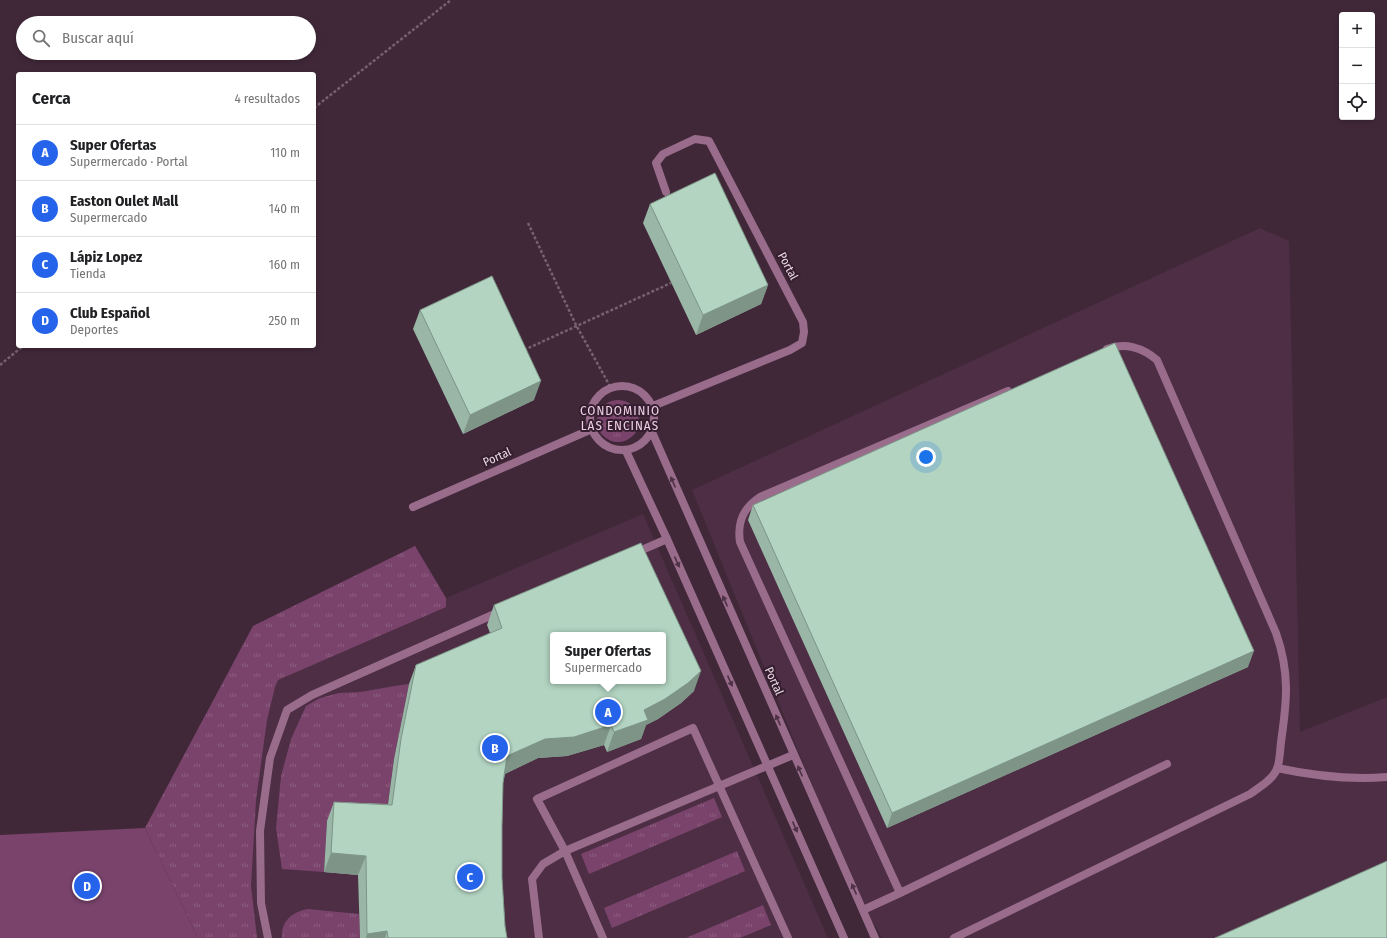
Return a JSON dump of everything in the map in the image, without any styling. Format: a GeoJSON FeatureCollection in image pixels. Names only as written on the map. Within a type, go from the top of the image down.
{"type":"FeatureCollection","features":[{"type":"Feature","properties":{"kind":"street","name":"Portal"},"geometry":{"type":"LineString","coordinates":[[666,192],[656,164],[662,154],[695,139],[709,141],[803,322],[804,332],[802,343],[790,350],[653,406],[655,420],[652,432],[875,938]]}},
{"type":"Feature","properties":{"kind":"street"},"geometry":{"type":"LineString","coordinates":[[954,938],[1250,794],[1262,786],[1277,768],[1286,709],[1287,688],[1282,649],[1276,633],[1157,360],[1150,354],[1132,346],[1121,346],[1103,351]]}},
{"type":"Feature","properties":{"kind":"street"},"geometry":{"type":"LineString","coordinates":[[652,432],[644,443],[632,450],[616,450],[608,447],[595,436],[592,429],[591,414],[596,400],[602,393],[611,388],[621,386],[631,387],[640,391],[648,398],[653,406]]}},
{"type":"Feature","properties":{"kind":"street"},"geometry":{"type":"LineString","coordinates":[[900,893],[740,542],[738,532],[740,523],[747,507],[760,497],[1015,388]]}},
{"type":"Feature","properties":{"kind":"street","name":"Portal"},"geometry":{"type":"LineString","coordinates":[[413,507],[592,429]]}},
{"type":"Feature","properties":{"kind":"street"},"geometry":{"type":"LineString","coordinates":[[626,450],[844,938]]}},
{"type":"Feature","properties":{"kind":"street"},"geometry":{"type":"LineString","coordinates":[[627,556],[667,539]]}},
{"type":"Feature","properties":{"kind":"street"},"geometry":{"type":"LineString","coordinates":[[268,938],[261,903],[260,831],[270,758],[287,710],[312,695],[510,608]]}},
{"type":"Feature","properties":{"kind":"street"},"geometry":{"type":"LineString","coordinates":[[603,938],[565,851],[537,799],[693,728],[788,938]]}},
{"type":"Feature","properties":{"kind":"street"},"geometry":{"type":"LineString","coordinates":[[539,938],[532,879],[543,864],[565,851],[794,755]]}},
{"type":"Feature","properties":{"kind":"street"},"geometry":{"type":"LineString","coordinates":[[863,910],[1167,764]]}},
{"type":"Feature","properties":{"kind":"street"},"geometry":{"type":"LineString","coordinates":[[1277,768],[1332,778],[1366,779],[1387,777]]}},
{"type":"Feature","properties":{"kind":"path"},"geometry":{"type":"LineString","coordinates":[[316,106],[451,0]]}},
{"type":"Feature","properties":{"kind":"path"},"geometry":{"type":"LineString","coordinates":[[528,223],[576,325],[611,388]]}},
{"type":"Feature","properties":{"kind":"path"},"geometry":{"type":"LineString","coordinates":[[520,352],[576,325],[671,283]]}},
{"type":"Feature","properties":{"kind":"path"},"geometry":{"type":"LineString","coordinates":[[0,365],[21,348]]}},
{"type":"Feature","properties":{"kind":"shaded area"},"geometry":{"type":"Polygon","coordinates":[[[1260,228],[1289,241],[1300,732],[1387,697],[1387,938],[882,938],[877,928],[863,910],[692,490],[1260,228]]]}},
{"type":"Feature","properties":{"kind":"shaded area"},"geometry":{"type":"Polygon","coordinates":[[[643,514],[828,938],[198,938],[145,828],[253,626],[415,546],[446,598],[643,514]]]}},
{"type":"Feature","properties":{"kind":"green space"},"geometry":{"type":"Polygon","coordinates":[[[614,400],[622,400],[630,403],[636,409],[639,421],[636,433],[630,439],[622,442],[614,442],[606,439],[600,433],[597,425],[597,417],[600,409],[606,403],[614,400]]]}},
{"type":"Feature","properties":{"kind":"green space"},"geometry":{"type":"Polygon","coordinates":[[[415,546],[446,598],[446,607],[278,680],[267,720],[256,800],[251,886],[257,938],[198,938],[145,828],[253,626],[415,546]]]}},
{"type":"Feature","properties":{"kind":"green space"},"geometry":{"type":"Polygon","coordinates":[[[409,684],[394,759],[385,824],[327,821],[324,872],[282,869],[276,828],[281,776],[291,739],[306,706],[320,698],[339,693],[360,692],[409,684]]]}},
{"type":"Feature","properties":{"kind":"green space"},"geometry":{"type":"Polygon","coordinates":[[[714,798],[722,817],[589,874],[581,854],[714,798]]]}},
{"type":"Feature","properties":{"kind":"green space"},"geometry":{"type":"Polygon","coordinates":[[[145,828],[198,938],[0,938],[0,835],[145,828]]]}},
{"type":"Feature","properties":{"kind":"green space"},"geometry":{"type":"Polygon","coordinates":[[[737,851],[745,871],[612,928],[604,908],[737,851]]]}},
{"type":"Feature","properties":{"kind":"green space"},"geometry":{"type":"Polygon","coordinates":[[[763,905],[771,925],[740,938],[686,938],[763,905]]]}},
{"type":"Feature","properties":{"kind":"green space"},"geometry":{"type":"Polygon","coordinates":[[[308,909],[359,914],[360,938],[282,938],[283,927],[289,918],[297,912],[308,909]]]}},
{"type":"Feature","properties":{"kind":"building"},"geometry":{"type":"Polygon","coordinates":[[[715,173],[768,285],[703,315],[650,204],[715,173]]]}},
{"type":"Feature","properties":{"kind":"building"},"geometry":{"type":"Polygon","coordinates":[[[492,276],[541,381],[470,415],[420,310],[492,276]]]}},
{"type":"Feature","properties":{"kind":"building"},"geometry":{"type":"Polygon","coordinates":[[[1115,343],[1254,651],[892,813],[753,505],[1115,343]]]}},
{"type":"Feature","properties":{"kind":"building"},"geometry":{"type":"Polygon","coordinates":[[[641,543],[701,671],[688,683],[665,699],[644,710],[648,720],[614,732],[611,725],[574,737],[545,739],[507,756],[503,783],[502,878],[507,938],[388,938],[387,931],[367,934],[366,856],[331,853],[334,802],[392,805],[401,739],[416,665],[502,628],[494,605],[641,543]]]}},
{"type":"Feature","properties":{"kind":"building"},"geometry":{"type":"Polygon","coordinates":[[[1387,861],[1387,938],[1215,938],[1387,861]]]}},
{"type":"Feature","properties":{"kind":"place","name":"Super Ofertas"},"geometry":{"type":"Point","coordinates":[608,712]}},
{"type":"Feature","properties":{"kind":"place","name":"Easton Oulet Mall"},"geometry":{"type":"Point","coordinates":[495,748]}},
{"type":"Feature","properties":{"kind":"place","name":"Lápiz Lopez"},"geometry":{"type":"Point","coordinates":[470,877]}},
{"type":"Feature","properties":{"kind":"place","name":"Club Español"},"geometry":{"type":"Point","coordinates":[87,886]}},
{"type":"Feature","properties":{"kind":"district","name":"CONDOMINIO LAS ENCINAS"},"geometry":{"type":"Point","coordinates":[620,418]}}]}
